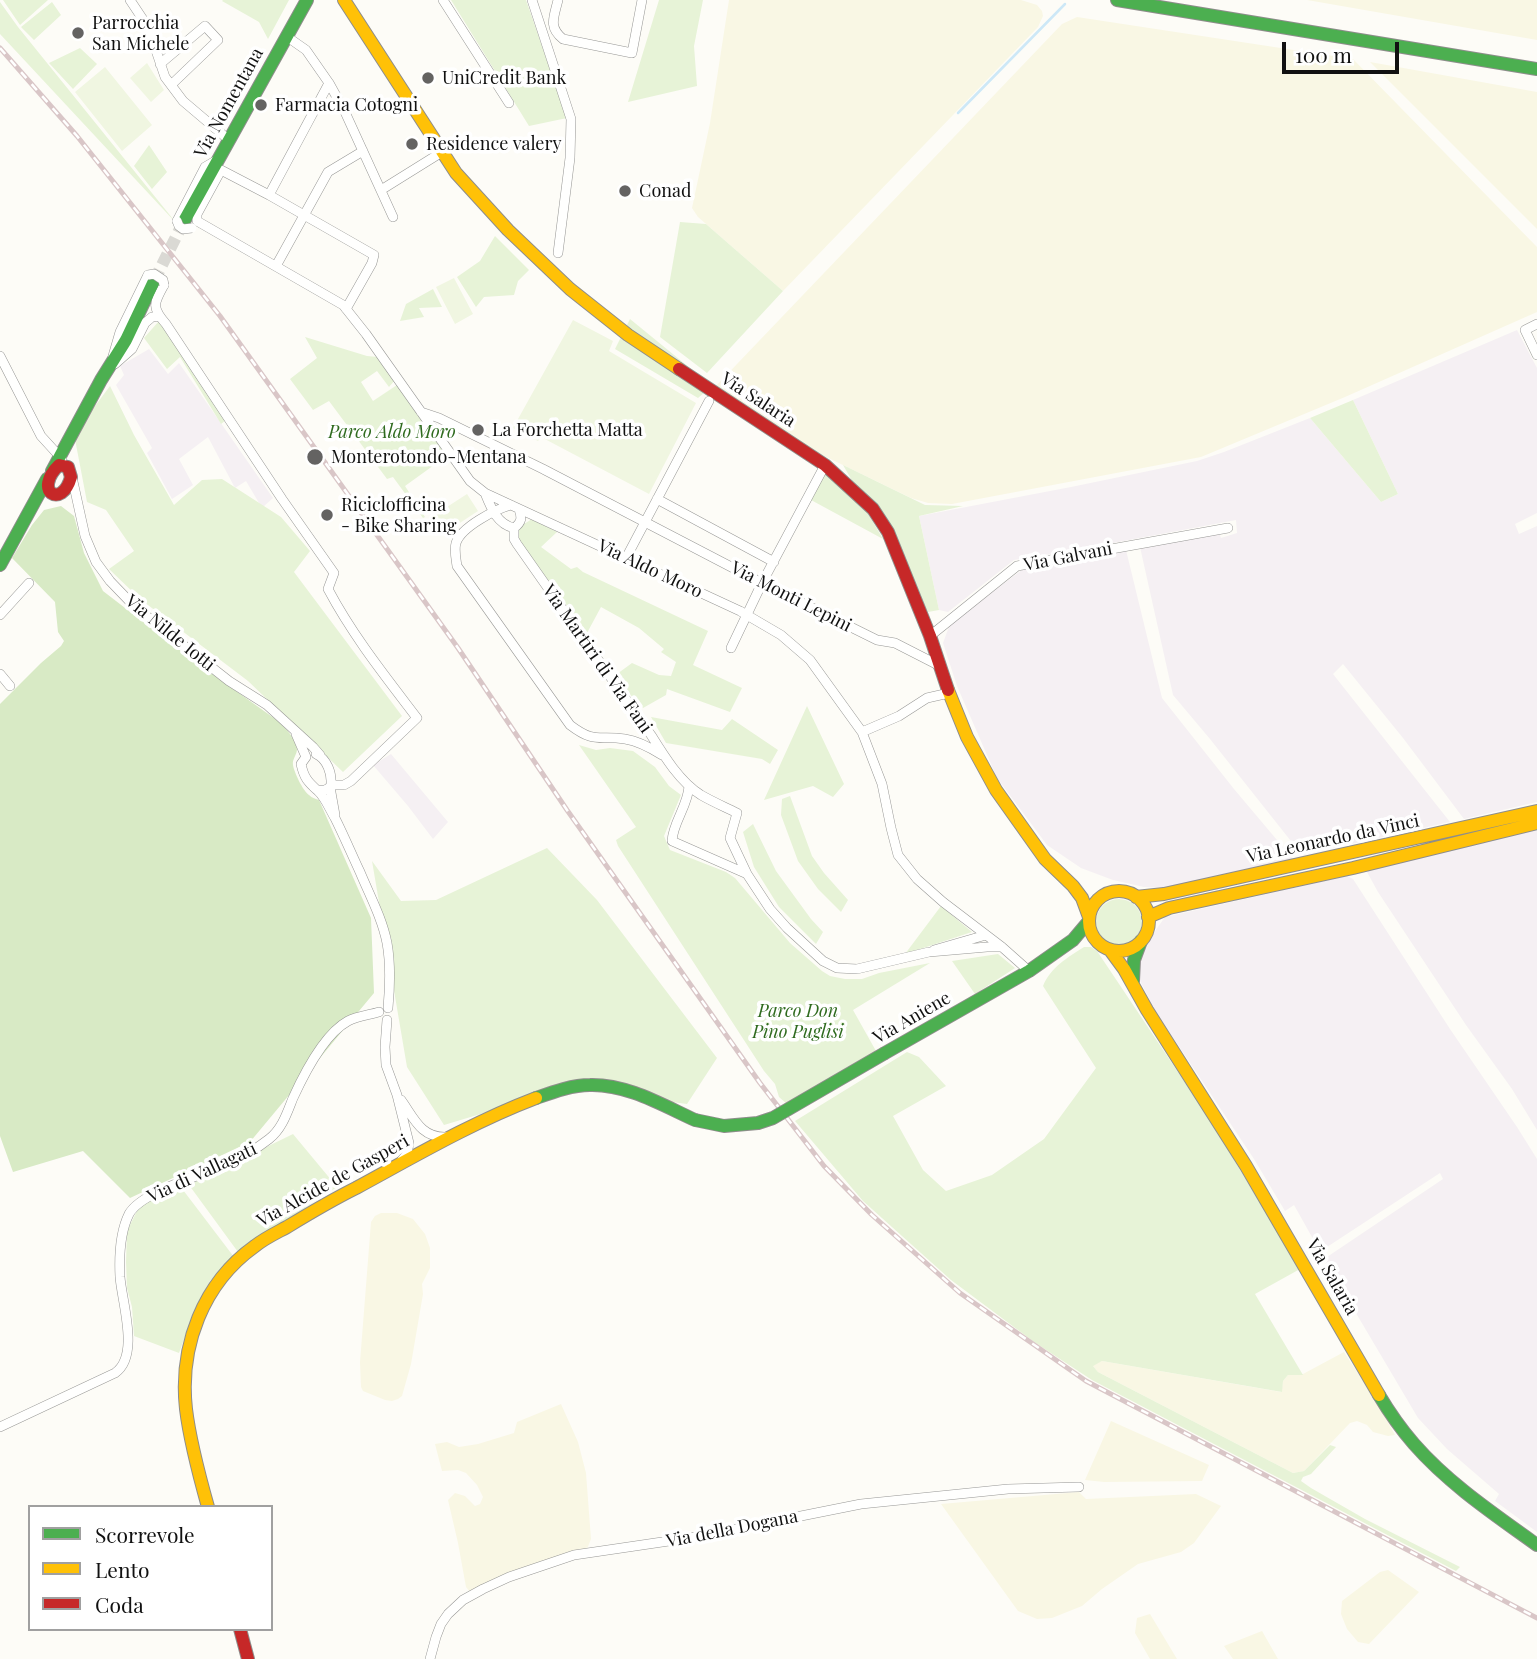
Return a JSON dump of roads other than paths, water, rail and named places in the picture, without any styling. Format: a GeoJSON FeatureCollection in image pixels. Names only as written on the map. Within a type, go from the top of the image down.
{"type":"FeatureCollection","features":[{"type":"Feature","properties":{"kind":"main road","name":"Via Nomentana"},"geometry":{"type":"LineString","coordinates":[[184,224],[220,164],[229,140],[307,0]]}},
{"type":"Feature","properties":{"kind":"main road","name":"Via Salaria"},"geometry":{"type":"LineString","coordinates":[[344,0],[456,173],[508,230],[570,289],[628,335],[825,466],[873,509],[888,532],[967,737],[996,790],[1045,859],[1073,886],[1087,907],[1093,937],[1104,946],[1137,991],[1246,1166],[1372,1384],[1399,1426],[1436,1468],[1537,1545]]}},
{"type":"Feature","properties":{"kind":"main road"},"geometry":{"type":"LineString","coordinates":[[1117,0],[1537,69]]}},
{"type":"Feature","properties":{"kind":"main road"},"geometry":{"type":"LineString","coordinates":[[23,521],[38,505],[66,489],[71,435],[128,335],[155,280]]}},
{"type":"Feature","properties":{"kind":"main road"},"geometry":{"type":"LineString","coordinates":[[67,468],[71,435]]}},
{"type":"Feature","properties":{"kind":"main road"},"geometry":{"type":"LineString","coordinates":[[0,565],[49,475],[59,465],[67,468]]}},
{"type":"Feature","properties":{"kind":"main road"},"geometry":{"type":"LineString","coordinates":[[49,475],[46,487],[48,492],[55,495]]}},
{"type":"Feature","properties":{"kind":"main road","name":"Via Leonardo da Vinci"},"geometry":{"type":"LineString","coordinates":[[1136,897],[1164,894],[1537,811]]}},
{"type":"Feature","properties":{"kind":"main road","name":"Via Leonardo da Vinci"},"geometry":{"type":"LineString","coordinates":[[1148,917],[1169,908],[1353,868],[1537,823]]}},
{"type":"Feature","properties":{"kind":"main road"},"geometry":{"type":"LineString","coordinates":[[1073,886],[1091,892],[1127,892],[1142,902],[1148,917]]}},
{"type":"Feature","properties":{"kind":"main road"},"geometry":{"type":"LineString","coordinates":[[1089,919],[1092,907],[1107,893]]}},
{"type":"Feature","properties":{"kind":"main road","name":"Via Salaria"},"geometry":{"type":"LineString","coordinates":[[1137,991],[1132,964],[1148,925],[1148,917]]}},
{"type":"Feature","properties":{"kind":"main road","name":"Via Aniene"},"geometry":{"type":"LineString","coordinates":[[695,1120],[724,1126],[758,1123],[773,1118],[1029,971],[1078,935],[1089,919]]}},
{"type":"Feature","properties":{"kind":"main road"},"geometry":{"type":"LineString","coordinates":[[1104,946],[1118,951],[1127,950],[1141,940]]}},
{"type":"Feature","properties":{"kind":"main road","name":"Via Aniene"},"geometry":{"type":"LineString","coordinates":[[1063,948],[1082,942],[1104,946]]}},
{"type":"Feature","properties":{"kind":"main road","name":"Via Alcide de Gasperi"},"geometry":{"type":"LineString","coordinates":[[207,1505],[189,1433],[184,1393],[187,1351],[207,1298],[222,1276],[256,1245],[448,1137],[505,1110],[550,1093],[588,1085],[602,1085],[619,1089],[695,1120]]}},
{"type":"Feature","properties":{"kind":"main road"},"geometry":{"type":"LineString","coordinates":[[241,1631],[248,1659]]}},
{"type":"Feature","properties":{"kind":"street"},"geometry":{"type":"LineString","coordinates":[[130,0],[148,27],[160,64],[183,101],[229,140]]}},
{"type":"Feature","properties":{"kind":"street"},"geometry":{"type":"LineString","coordinates":[[443,0],[509,103]]}},
{"type":"Feature","properties":{"kind":"street"},"geometry":{"type":"LineString","coordinates":[[532,0],[571,119],[570,158],[558,253]]}},
{"type":"Feature","properties":{"kind":"street"},"geometry":{"type":"LineString","coordinates":[[558,0],[552,25],[557,34],[564,39],[632,53],[642,0]]}},
{"type":"Feature","properties":{"kind":"street"},"geometry":{"type":"LineString","coordinates":[[160,64],[205,26],[218,40],[172,85]]}},
{"type":"Feature","properties":{"kind":"street"},"geometry":{"type":"LineString","coordinates":[[286,36],[306,50],[329,83],[393,217]]}},
{"type":"Feature","properties":{"kind":"street"},"geometry":{"type":"LineString","coordinates":[[269,195],[329,83]]}},
{"type":"Feature","properties":{"kind":"street"},"geometry":{"type":"LineString","coordinates":[[276,266],[328,172],[363,151]]}},
{"type":"Feature","properties":{"kind":"street"},"geometry":{"type":"LineString","coordinates":[[381,190],[442,152]]}},
{"type":"Feature","properties":{"kind":"street"},"geometry":{"type":"LineString","coordinates":[[204,226],[197,221],[197,214],[220,164],[374,255],[346,309]]}},
{"type":"Feature","properties":{"kind":"street"},"geometry":{"type":"LineString","coordinates":[[184,224],[204,226]]}},
{"type":"Feature","properties":{"kind":"street","name":"Via Aldo Moro"},"geometry":{"type":"LineString","coordinates":[[204,226],[343,304],[470,481],[485,493],[747,615],[781,635],[810,660],[862,732],[882,784],[898,855],[917,879],[1029,971]]}},
{"type":"Feature","properties":{"kind":"street"},"geometry":{"type":"LineString","coordinates":[[155,280],[155,306],[159,317],[334,573],[328,589],[343,618],[364,650],[417,718],[357,775],[344,777],[322,791],[317,790]]}},
{"type":"Feature","properties":{"kind":"street"},"geometry":{"type":"LineString","coordinates":[[108,367],[132,349],[145,323],[152,317],[159,317]]}},
{"type":"Feature","properties":{"kind":"street"},"geometry":{"type":"LineString","coordinates":[[1537,324],[1525,330],[1537,355]]}},
{"type":"Feature","properties":{"kind":"street"},"geometry":{"type":"LineString","coordinates":[[0,356],[41,436],[67,468]]}},
{"type":"Feature","properties":{"kind":"street"},"geometry":{"type":"LineString","coordinates":[[626,558],[709,401]]}},
{"type":"Feature","properties":{"kind":"street","name":"Via Monti Lepini"},"geometry":{"type":"LineString","coordinates":[[421,412],[451,424],[762,583],[877,639],[895,643],[940,666]]}},
{"type":"Feature","properties":{"kind":"street"},"geometry":{"type":"LineString","coordinates":[[731,648],[762,583],[825,466]]}},
{"type":"Feature","properties":{"kind":"street","name":"Via Nilde Iotti"},"geometry":{"type":"LineString","coordinates":[[67,468],[85,536],[96,562],[110,581],[135,607],[229,681],[267,705],[320,755]]}},
{"type":"Feature","properties":{"kind":"street"},"geometry":{"type":"LineString","coordinates":[[485,493],[493,512],[504,526],[517,526],[538,517]]}},
{"type":"Feature","properties":{"kind":"street"},"geometry":{"type":"LineString","coordinates":[[55,495],[80,511]]}},
{"type":"Feature","properties":{"kind":"street"},"geometry":{"type":"LineString","coordinates":[[657,499],[774,562]]}},
{"type":"Feature","properties":{"kind":"street"},"geometry":{"type":"LineString","coordinates":[[517,526],[522,517],[515,507],[493,512],[467,529],[456,542],[457,566],[570,725],[593,738],[626,739],[663,756]]}},
{"type":"Feature","properties":{"kind":"street","name":"Via Martiri di Via Fani"},"geometry":{"type":"LineString","coordinates":[[517,526],[514,539],[517,544],[663,756],[700,795],[737,813],[730,838],[747,874],[786,928],[822,961],[837,968],[857,969],[929,952]]}},
{"type":"Feature","properties":{"kind":"street","name":"Via Galvani"},"geometry":{"type":"LineString","coordinates":[[930,636],[1017,566],[1228,528]]}},
{"type":"Feature","properties":{"kind":"street"},"geometry":{"type":"LineString","coordinates":[[0,615],[30,583]]}},
{"type":"Feature","properties":{"kind":"street"},"geometry":{"type":"LineString","coordinates":[[0,674],[10,686]]}},
{"type":"Feature","properties":{"kind":"street"},"geometry":{"type":"LineString","coordinates":[[862,732],[899,716],[928,698],[949,692]]}},
{"type":"Feature","properties":{"kind":"street","name":"Via Nilde Iotti"},"geometry":{"type":"LineString","coordinates":[[293,730],[306,757],[301,764],[303,773],[336,821],[383,925],[389,965],[384,1010]]}},
{"type":"Feature","properties":{"kind":"street"},"geometry":{"type":"LineString","coordinates":[[306,757],[310,754],[320,755],[329,769],[331,783]]}},
{"type":"Feature","properties":{"kind":"street","name":"Via Nilde Iotti"},"geometry":{"type":"LineString","coordinates":[[331,783],[336,821]]}},
{"type":"Feature","properties":{"kind":"street"},"geometry":{"type":"LineString","coordinates":[[689,786],[672,833],[672,841],[747,874]]}},
{"type":"Feature","properties":{"kind":"street"},"geometry":{"type":"LineString","coordinates":[[929,952],[986,934]]}},
{"type":"Feature","properties":{"kind":"street"},"geometry":{"type":"LineString","coordinates":[[929,952],[1002,947]]}},
{"type":"Feature","properties":{"kind":"street"},"geometry":{"type":"LineString","coordinates":[[384,1010],[381,1018],[387,1020],[385,1041],[388,1070],[409,1143],[407,1154],[401,1162]]}},
{"type":"Feature","properties":{"kind":"street","name":"Via di Vallagati"},"geometry":{"type":"LineString","coordinates":[[0,1427],[121,1369],[127,1357],[128,1344],[120,1255],[125,1225],[133,1209],[155,1194],[254,1150],[270,1138],[285,1119],[307,1070],[327,1039],[350,1020],[384,1010]]}},
{"type":"Feature","properties":{"kind":"street"},"geometry":{"type":"LineString","coordinates":[[397,1095],[426,1133],[436,1137],[448,1137]]}},
{"type":"Feature","properties":{"kind":"street"},"geometry":{"type":"LineString","coordinates":[[409,1143],[424,1150],[426,1133]]}},
{"type":"Feature","properties":{"kind":"street","name":"Via della Dogana"},"geometry":{"type":"LineString","coordinates":[[430,1659],[441,1624],[448,1614],[467,1598],[509,1577],[574,1555],[696,1537],[861,1504],[1008,1489],[1079,1486]]}},
{"type":"Feature","properties":{"kind":"waterway"},"geometry":{"type":"LineString","coordinates":[[958,113],[1065,4]]}},
{"type":"Feature","properties":{"kind":"tunnel"},"geometry":{"type":"LineString","coordinates":[[154,281],[183,223]]}},
{"type":"Feature","properties":{"kind":"railway"},"geometry":{"type":"LineString","coordinates":[[0,48],[77,136],[220,316],[458,648],[567,810],[760,1083],[824,1166],[872,1215],[960,1293],[1086,1381],[1537,1618]]}},
{"type":"Feature","properties":{"kind":"place","name":"Parrocchia San Michele"},"geometry":{"type":"Point","coordinates":[78,33]}},
{"type":"Feature","properties":{"kind":"place","name":"UniCredit Bank"},"geometry":{"type":"Point","coordinates":[428,78]}},
{"type":"Feature","properties":{"kind":"place","name":"Farmacia Cotogni"},"geometry":{"type":"Point","coordinates":[261,105]}},
{"type":"Feature","properties":{"kind":"place","name":"Residence valery"},"geometry":{"type":"Point","coordinates":[412,144]}},
{"type":"Feature","properties":{"kind":"place","name":"Conad"},"geometry":{"type":"Point","coordinates":[625,191]}},
{"type":"Feature","properties":{"kind":"place","name":"La Forchetta Matta"},"geometry":{"type":"Point","coordinates":[478,430]}},
{"type":"Feature","properties":{"kind":"place","name":"Monterotondo-Mentana"},"geometry":{"type":"Point","coordinates":[315,457]}},
{"type":"Feature","properties":{"kind":"place","name":"Riciclofficina - Bike Sharing"},"geometry":{"type":"Point","coordinates":[327,515]}},
{"type":"Feature","properties":{"kind":"park label","name":"Parco Aldo Moro"},"geometry":{"type":"Point","coordinates":[392,432]}},
{"type":"Feature","properties":{"kind":"park label","name":"Parco Don Pino Puglisi"},"geometry":{"type":"Point","coordinates":[798,1021]}}]}
